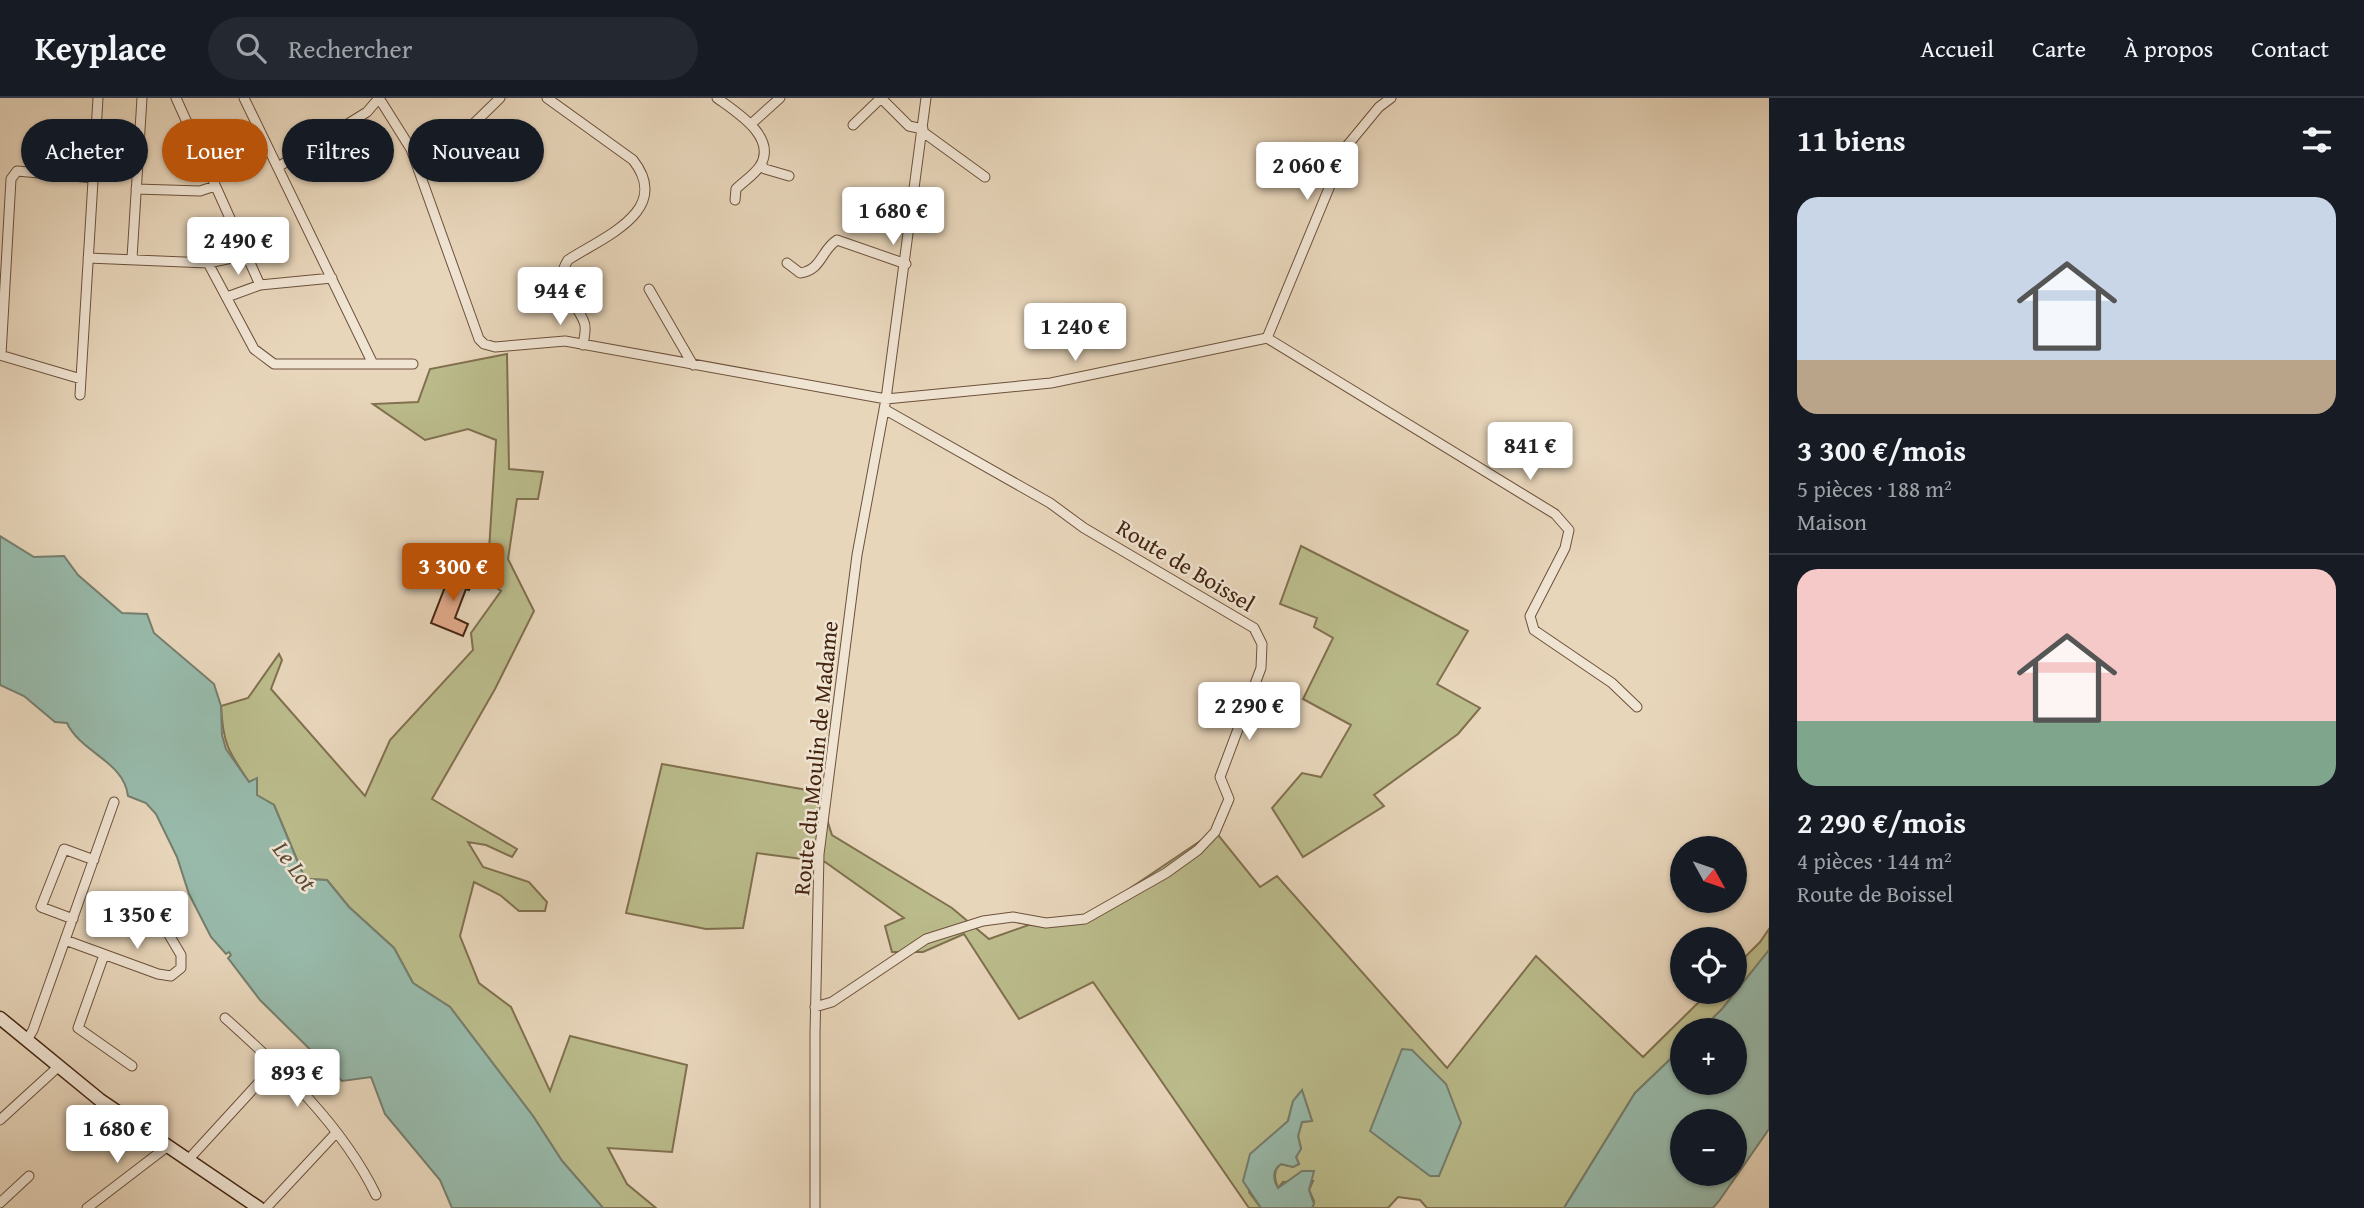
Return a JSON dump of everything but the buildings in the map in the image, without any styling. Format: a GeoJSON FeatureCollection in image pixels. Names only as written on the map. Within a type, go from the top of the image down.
{"type":"FeatureCollection","features":[{"type":"Feature","properties":{"kind":"main road"},"geometry":{"type":"LineString","coordinates":[[0,1018],[58,1067],[259,1208]]}},
{"type":"Feature","properties":{"kind":"street"},"geometry":{"type":"LineString","coordinates":[[97,119],[98,98]]}},
{"type":"Feature","properties":{"kind":"street"},"geometry":{"type":"LineString","coordinates":[[132,258],[142,98]]}},
{"type":"Feature","properties":{"kind":"street"},"geometry":{"type":"LineString","coordinates":[[176,98],[260,285]]}},
{"type":"Feature","properties":{"kind":"street"},"geometry":{"type":"LineString","coordinates":[[244,98],[373,364]]}},
{"type":"Feature","properties":{"kind":"street"},"geometry":{"type":"LineString","coordinates":[[278,167],[367,112],[379,98],[400,127],[408,145]]}},
{"type":"Feature","properties":{"kind":"street"},"geometry":{"type":"LineString","coordinates":[[478,119],[500,98]]}},
{"type":"Feature","properties":{"kind":"street"},"geometry":{"type":"LineString","coordinates":[[547,98],[633,160],[641,170],[645,185],[645,199],[639,212],[630,221],[568,260],[562,269],[561,282],[586,324],[583,345]]}},
{"type":"Feature","properties":{"kind":"street"},"geometry":{"type":"LineString","coordinates":[[717,98],[751,124],[759,135],[763,148],[761,165],[736,190],[735,200]]}},
{"type":"Feature","properties":{"kind":"street"},"geometry":{"type":"LineString","coordinates":[[751,124],[780,98]]}},
{"type":"Feature","properties":{"kind":"street"},"geometry":{"type":"LineString","coordinates":[[853,125],[881,98],[909,125],[923,131],[985,177]]}},
{"type":"Feature","properties":{"kind":"street","name":"Route du Moulin de Madame"},"geometry":{"type":"LineString","coordinates":[[815,1208],[815,1007],[819,854],[857,555],[886,399],[926,98]]}},
{"type":"Feature","properties":{"kind":"street"},"geometry":{"type":"LineString","coordinates":[[1267,338],[1346,147],[1379,107],[1391,98]]}},
{"type":"Feature","properties":{"kind":"street"},"geometry":{"type":"LineString","coordinates":[[761,165],[765,169],[789,176]]}},
{"type":"Feature","properties":{"kind":"street"},"geometry":{"type":"LineString","coordinates":[[21,172],[17,172],[11,179],[1,355],[81,379]]}},
{"type":"Feature","properties":{"kind":"street"},"geometry":{"type":"LineString","coordinates":[[80,395],[94,182]]}},
{"type":"Feature","properties":{"kind":"street"},"geometry":{"type":"LineString","coordinates":[[423,182],[479,339],[484,344],[495,347],[565,341],[886,399],[1051,383],[1267,338],[1555,514],[1569,530],[1565,548],[1530,616],[1534,630],[1612,683],[1637,707]]}},
{"type":"Feature","properties":{"kind":"street"},"geometry":{"type":"LineString","coordinates":[[136,189],[200,191],[215,186]]}},
{"type":"Feature","properties":{"kind":"street"},"geometry":{"type":"LineString","coordinates":[[787,263],[800,273],[810,272],[823,259],[828,246],[837,240],[906,264]]}},
{"type":"Feature","properties":{"kind":"street"},"geometry":{"type":"LineString","coordinates":[[88,258],[208,263],[246,255]]}},
{"type":"Feature","properties":{"kind":"street"},"geometry":{"type":"LineString","coordinates":[[208,263],[254,349],[274,364],[413,364]]}},
{"type":"Feature","properties":{"kind":"street"},"geometry":{"type":"LineString","coordinates":[[226,298],[260,285],[332,278]]}},
{"type":"Feature","properties":{"kind":"street"},"geometry":{"type":"LineString","coordinates":[[649,289],[693,365]]}},
{"type":"Feature","properties":{"kind":"street","name":"Route de Boissel"},"geometry":{"type":"LineString","coordinates":[[815,1007],[832,1002],[926,939],[983,921],[1013,917],[1046,923],[1085,919],[1166,873],[1198,850],[1215,832],[1227,807],[1229,799],[1220,777],[1261,668],[1262,643],[1254,628],[1084,528],[1050,503],[884,410]]}},
{"type":"Feature","properties":{"kind":"street"},"geometry":{"type":"LineString","coordinates":[[27,1040],[33,1030],[114,802]]}},
{"type":"Feature","properties":{"kind":"street"},"geometry":{"type":"LineString","coordinates":[[73,919],[41,907],[64,849],[94,860]]}},
{"type":"Feature","properties":{"kind":"street"},"geometry":{"type":"LineString","coordinates":[[65,940],[158,974],[171,976],[181,968],[181,955],[159,918]]}},
{"type":"Feature","properties":{"kind":"street"},"geometry":{"type":"LineString","coordinates":[[104,955],[78,1028],[132,1066]]}},
{"type":"Feature","properties":{"kind":"street"},"geometry":{"type":"LineString","coordinates":[[225,1018],[318,1109],[365,1173],[376,1195]]}},
{"type":"Feature","properties":{"kind":"street"},"geometry":{"type":"LineString","coordinates":[[188,1160],[275,1065]]}},
{"type":"Feature","properties":{"kind":"street"},"geometry":{"type":"LineString","coordinates":[[0,1120],[58,1067]]}},
{"type":"Feature","properties":{"kind":"street"},"geometry":{"type":"LineString","coordinates":[[266,1208],[336,1133]]}},
{"type":"Feature","properties":{"kind":"street"},"geometry":{"type":"LineString","coordinates":[[88,1208],[168,1146]]}},
{"type":"Feature","properties":{"kind":"street"},"geometry":{"type":"LineString","coordinates":[[0,1203],[29,1176]]}},
{"type":"Feature","properties":{"kind":"green space"},"geometry":{"type":"Polygon","coordinates":[[[507,354],[509,469],[543,472],[538,499],[517,499],[508,559],[534,611],[495,689],[432,799],[517,849],[512,857],[486,845],[468,842],[483,867],[529,882],[547,902],[545,911],[519,911],[500,895],[474,882],[460,936],[479,983],[511,1007],[550,1091],[570,1036],[687,1065],[672,1152],[608,1148],[627,1184],[656,1208],[603,1208],[562,1161],[533,1116],[450,1007],[413,983],[394,948],[349,907],[327,880],[305,879],[274,805],[256,795],[256,779],[249,782],[231,754],[223,730],[221,706],[248,698],[279,654],[282,660],[271,689],[365,796],[390,740],[473,650],[471,633],[501,591],[469,568],[470,561],[488,566],[496,440],[468,429],[425,440],[373,404],[418,402],[430,369],[507,354]]]}},
{"type":"Feature","properties":{"kind":"green space"},"geometry":{"type":"Polygon","coordinates":[[[1301,546],[1468,631],[1437,684],[1480,708],[1458,734],[1374,795],[1384,806],[1303,857],[1272,808],[1302,773],[1321,777],[1351,725],[1303,699],[1333,638],[1314,627],[1317,618],[1280,604],[1301,546]]]}},
{"type":"Feature","properties":{"kind":"green space"},"geometry":{"type":"Polygon","coordinates":[[[662,764],[818,792],[832,835],[952,908],[989,939],[1037,922],[1080,922],[1215,831],[1260,887],[1277,876],[1447,1068],[1536,956],[1643,1057],[1670,1030],[1670,1059],[1635,1093],[1564,1208],[1427,1208],[1420,1200],[1398,1197],[1388,1208],[1312,1208],[1314,1201],[1309,1190],[1313,1181],[1283,1182],[1278,1188],[1275,1178],[1275,1172],[1281,1164],[1293,1167],[1299,1164],[1296,1157],[1301,1148],[1298,1136],[1302,1122],[1312,1121],[1302,1091],[1292,1105],[1288,1121],[1269,1140],[1249,1192],[1261,1208],[1249,1208],[1093,982],[1019,1019],[964,934],[923,952],[892,952],[885,926],[904,918],[825,862],[757,853],[743,928],[706,929],[626,913],[662,764]]]}},
{"type":"Feature","properties":{"kind":"green space"},"geometry":{"type":"Polygon","coordinates":[[[1769,929],[1769,950],[1747,978],[1747,955],[1769,929]]]}},
{"type":"Feature","properties":{"kind":"green space"},"geometry":{"type":"Polygon","coordinates":[[[1697,1004],[1726,1004],[1713,1018],[1683,1018],[1697,1004]]]}},
{"type":"Feature","properties":{"kind":"water","name":"Le Lot"},"geometry":{"type":"Polygon","coordinates":[[[0,536],[34,557],[64,556],[78,575],[122,613],[147,614],[154,633],[214,684],[221,706],[222,735],[226,749],[249,782],[257,778],[257,795],[274,805],[305,879],[327,880],[349,907],[394,948],[413,983],[450,1007],[533,1116],[562,1161],[603,1208],[452,1208],[440,1180],[385,1114],[371,1077],[342,1081],[260,1000],[228,958],[231,955],[229,952],[226,954],[211,937],[189,894],[177,857],[156,814],[146,803],[128,796],[119,774],[82,742],[67,723],[55,722],[24,696],[0,685],[0,536]]]}},
{"type":"Feature","properties":{"kind":"water"},"geometry":{"type":"Polygon","coordinates":[[[1769,950],[1769,1129],[1747,1161],[1747,1109],[1670,1109],[1670,1186],[1729,1186],[1719,1201],[1713,1208],[1564,1208],[1635,1093],[1670,1059],[1670,1095],[1747,1095],[1747,1018],[1713,1018],[1726,1004],[1747,1004],[1747,978],[1769,950]]]}},
{"type":"Feature","properties":{"kind":"water"},"geometry":{"type":"Polygon","coordinates":[[[1402,1049],[1412,1050],[1446,1084],[1461,1123],[1439,1176],[1430,1176],[1370,1131],[1402,1049]]]}},
{"type":"Feature","properties":{"kind":"water"},"geometry":{"type":"Polygon","coordinates":[[[1302,1090],[1312,1121],[1302,1122],[1298,1136],[1301,1149],[1296,1157],[1299,1164],[1293,1167],[1281,1164],[1276,1169],[1274,1178],[1278,1188],[1302,1171],[1314,1171],[1309,1190],[1314,1204],[1312,1208],[1261,1208],[1243,1181],[1250,1154],[1288,1121],[1293,1101],[1302,1090]]]}}]}
